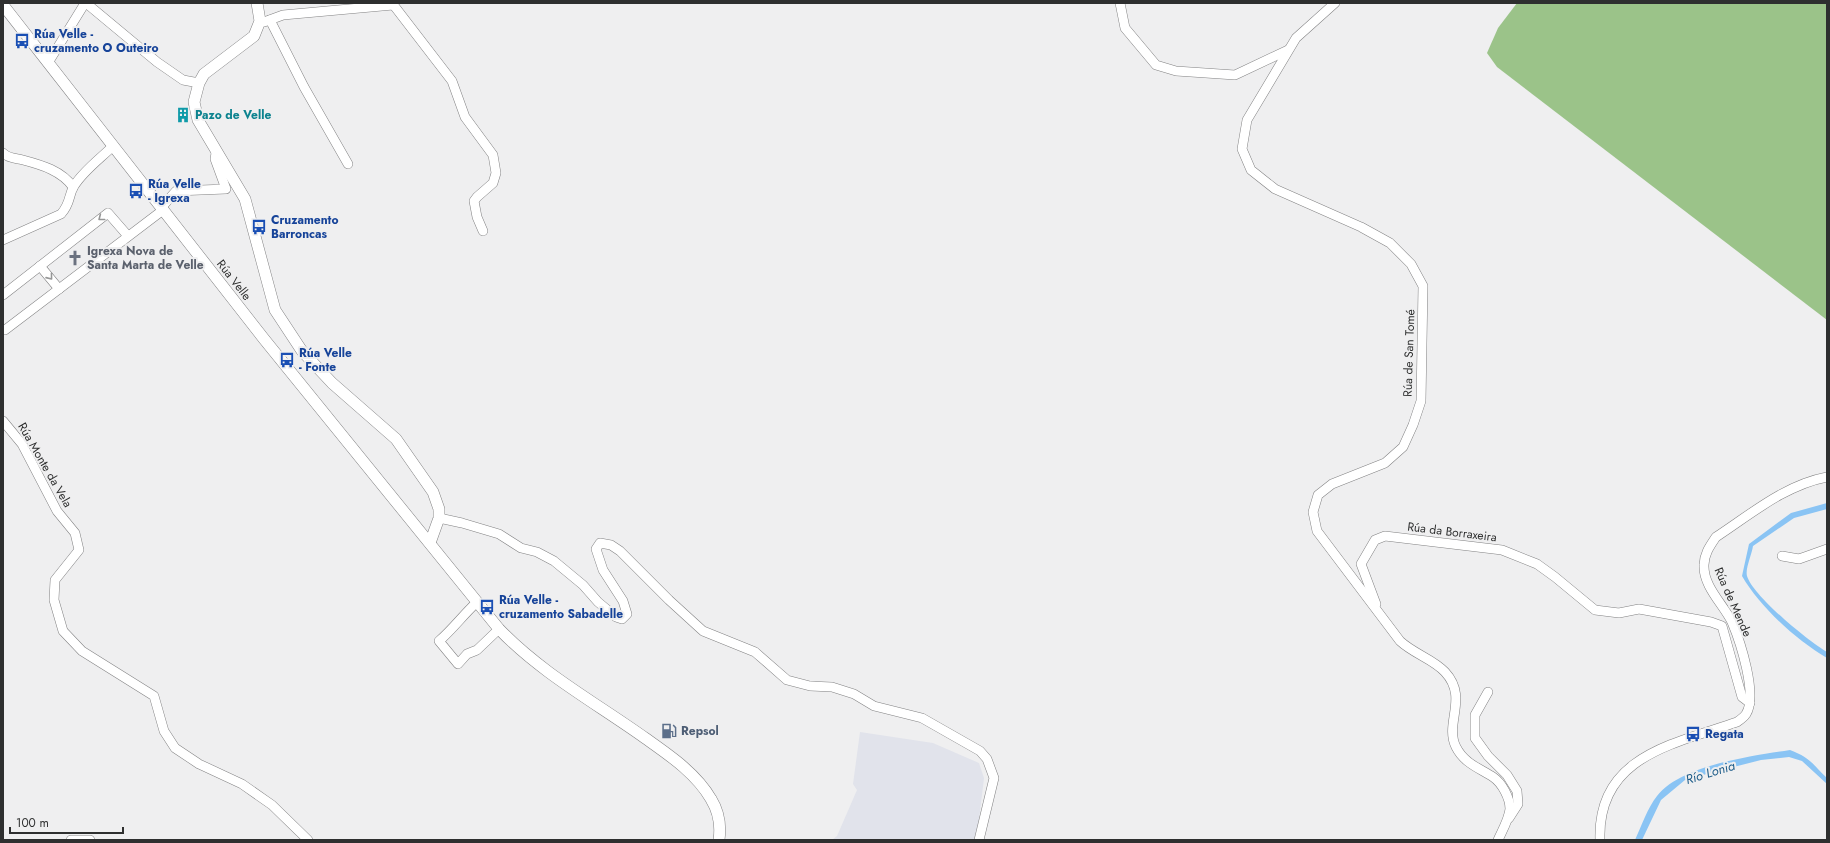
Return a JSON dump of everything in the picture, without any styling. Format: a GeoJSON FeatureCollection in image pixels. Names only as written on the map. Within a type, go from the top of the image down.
{"type":"FeatureCollection","features":[{"type":"Feature","properties":{"kind":"street"},"geometry":{"type":"LineString","coordinates":[[48,64],[85,3],[157,62],[183,80],[199,83]]}},
{"type":"Feature","properties":{"kind":"street"},"geometry":{"type":"LineString","coordinates":[[257,3],[265,20],[348,164]]}},
{"type":"Feature","properties":{"kind":"street"},"geometry":{"type":"LineString","coordinates":[[1120,3],[1125,28],[1156,65],[1176,71],[1234,75],[1242,73],[1289,50]]}},
{"type":"Feature","properties":{"kind":"street","name":"Rúa de San Tomé"},"geometry":{"type":"LineString","coordinates":[[1335,3],[1296,38],[1247,120],[1242,149],[1251,170],[1275,190],[1361,227],[1390,243],[1411,264],[1423,286],[1421,401],[1403,448],[1385,463],[1332,484],[1318,495],[1313,512],[1317,531],[1400,641],[1410,651],[1433,662],[1444,670],[1452,680],[1456,692],[1457,707],[1453,734],[1455,745],[1461,756],[1470,764],[1495,778],[1501,784],[1507,797],[1510,809],[1498,840]]}},
{"type":"Feature","properties":{"kind":"street"},"geometry":{"type":"LineString","coordinates":[[430,543],[439,518],[439,509],[434,492],[396,439],[332,383],[302,351],[275,310],[245,199],[216,153],[198,120],[194,102],[199,83],[204,74],[247,43],[265,20],[283,15],[393,4],[452,81],[465,117],[493,155],[496,173],[493,183],[474,201],[477,218],[482,231]]}},
{"type":"Feature","properties":{"kind":"street","name":"Rúa Velle"},"geometry":{"type":"LineString","coordinates":[[3,6],[264,338],[499,629],[526,655],[635,730],[688,770],[704,788],[715,806],[719,821],[719,840]]}},
{"type":"Feature","properties":{"kind":"street"},"geometry":{"type":"LineString","coordinates":[[3,240],[60,214],[66,208],[73,188],[113,146]]}},
{"type":"Feature","properties":{"kind":"street"},"geometry":{"type":"LineString","coordinates":[[3,153],[7,157],[37,163],[62,175],[73,188]]}},
{"type":"Feature","properties":{"kind":"street"},"geometry":{"type":"LineString","coordinates":[[5,330],[162,209],[176,191],[226,189],[215,159],[216,153]]}},
{"type":"Feature","properties":{"kind":"street"},"geometry":{"type":"LineString","coordinates":[[3,295],[108,213],[128,236]]}},
{"type":"Feature","properties":{"kind":"street"},"geometry":{"type":"LineString","coordinates":[[40,266],[59,289]]}},
{"type":"Feature","properties":{"kind":"street","name":"Rúa Monte da Vela"},"geometry":{"type":"LineString","coordinates":[[3,421],[22,444],[57,511],[75,533],[79,550],[55,580],[54,600],[63,631],[82,651],[154,696],[164,731],[175,748],[199,764],[242,784],[272,805],[308,840]]}},
{"type":"Feature","properties":{"kind":"street","name":"Rúa de Mende"},"geometry":{"type":"LineString","coordinates":[[1750,703],[1750,691],[1744,658],[1732,622],[1706,578],[1704,566],[1705,556],[1716,537],[1783,493],[1812,481],[1827,477]]}},
{"type":"Feature","properties":{"kind":"street"},"geometry":{"type":"LineString","coordinates":[[439,518],[499,534],[521,548],[537,552],[554,561],[583,585],[598,602],[616,617],[622,619],[627,614],[626,606],[603,570],[596,550],[600,543],[611,545],[620,551],[669,600],[703,631],[755,652],[787,680],[810,686],[832,687],[854,694],[874,706],[922,718],[970,745],[987,759],[994,778],[979,840]]}},
{"type":"Feature","properties":{"kind":"street","name":"Rúa da Borraxeira"},"geometry":{"type":"LineString","coordinates":[[1380,615],[1360,564],[1375,540],[1385,536],[1502,550],[1537,564],[1594,610],[1619,613],[1640,609],[1712,622],[1722,626],[1742,697],[1750,703]]}},
{"type":"Feature","properties":{"kind":"street"},"geometry":{"type":"LineString","coordinates":[[1782,556],[1799,559],[1827,549]]}},
{"type":"Feature","properties":{"kind":"street"},"geometry":{"type":"LineString","coordinates":[[477,602],[459,619],[453,629],[439,641],[458,664],[468,654],[477,650],[499,629]]}},
{"type":"Feature","properties":{"kind":"street"},"geometry":{"type":"LineString","coordinates":[[1488,692],[1475,715],[1475,738],[1488,756],[1507,775],[1517,790],[1518,804],[1505,824]]}},
{"type":"Feature","properties":{"kind":"street"},"geometry":{"type":"LineString","coordinates":[[1600,840],[1601,819],[1609,790],[1625,771],[1649,753],[1737,722],[1746,714],[1750,703]]}},
{"type":"Feature","properties":{"kind":"street"},"geometry":{"type":"LineString","coordinates":[[71,840],[90,840]]}},
{"type":"Feature","properties":{"kind":"shaded area"},"geometry":{"type":"Polygon","coordinates":[[[860,732],[933,743],[979,763],[984,778],[979,820],[974,840],[832,840],[837,836],[857,790],[853,784],[860,732]]]}},
{"type":"Feature","properties":{"kind":"green space"},"geometry":{"type":"Polygon","coordinates":[[[1517,3],[1827,3],[1827,320],[1497,67],[1487,53],[1498,28],[1517,3]]]}},
{"type":"Feature","properties":{"kind":"water"},"geometry":{"type":"Polygon","coordinates":[[[1827,503],[1827,509],[1794,518],[1753,546],[1747,576],[1751,585],[1759,595],[1795,628],[1827,652],[1827,658],[1803,642],[1780,622],[1759,599],[1742,576],[1749,544],[1791,513],[1827,503]]]}},
{"type":"Feature","properties":{"kind":"water","name":"Río Lonia"},"geometry":{"type":"Polygon","coordinates":[[[1790,750],[1803,756],[1811,762],[1827,778],[1827,784],[1802,761],[1789,757],[1761,760],[1685,780],[1661,800],[1642,840],[1635,840],[1648,811],[1657,796],[1668,785],[1700,769],[1738,759],[1790,750]]]}},
{"type":"Feature","properties":{"kind":"place","name":"Rúa Velle - cruzamento O Outeiro"},"geometry":{"type":"Point","coordinates":[22,41]}},
{"type":"Feature","properties":{"kind":"place","name":"Pazo de Velle"},"geometry":{"type":"Point","coordinates":[183,115]}},
{"type":"Feature","properties":{"kind":"place","name":"Rúa Velle - Igrexa"},"geometry":{"type":"Point","coordinates":[136,191]}},
{"type":"Feature","properties":{"kind":"place","name":"Cruzamento Barroncas"},"geometry":{"type":"Point","coordinates":[259,227]}},
{"type":"Feature","properties":{"kind":"place","name":"Igrexa Nova de Santa Marta de Velle"},"geometry":{"type":"Point","coordinates":[75,258]}},
{"type":"Feature","properties":{"kind":"place","name":"Rúa Velle - Fonte"},"geometry":{"type":"Point","coordinates":[287,360]}},
{"type":"Feature","properties":{"kind":"place","name":"Rúa Velle - cruzamento Sabadelle"},"geometry":{"type":"Point","coordinates":[487,607]}},
{"type":"Feature","properties":{"kind":"place","name":"Repsol"},"geometry":{"type":"Point","coordinates":[669,731]}},
{"type":"Feature","properties":{"kind":"place","name":"Regata"},"geometry":{"type":"Point","coordinates":[1693,734]}}]}
